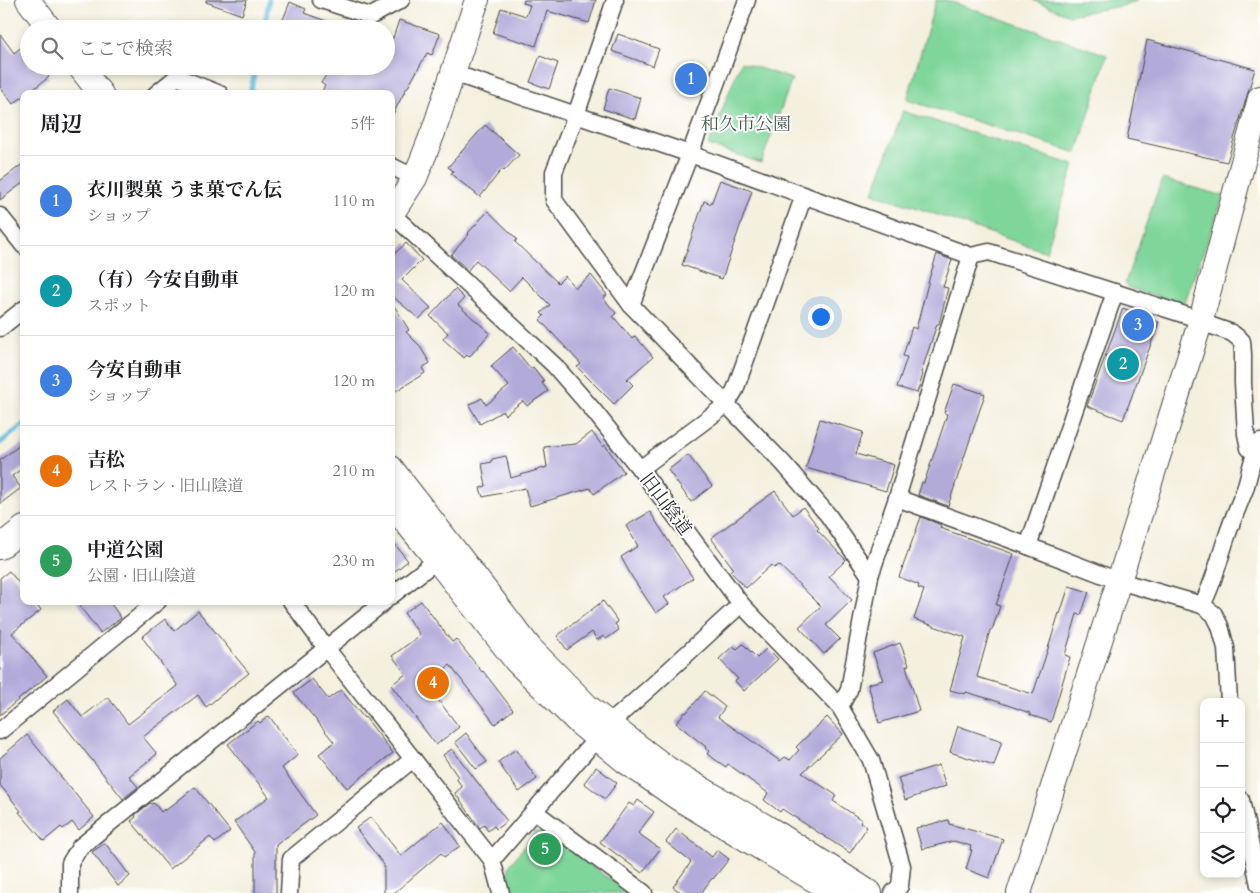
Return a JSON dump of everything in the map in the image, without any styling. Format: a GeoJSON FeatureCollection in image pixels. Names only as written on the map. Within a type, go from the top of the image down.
{"type":"FeatureCollection","features":[{"type":"Feature","properties":{"kind":"street"},"geometry":{"type":"LineString","coordinates":[[28,0],[43,20]]}},
{"type":"Feature","properties":{"kind":"street"},"geometry":{"type":"LineString","coordinates":[[321,0],[370,16],[401,0]]}},
{"type":"Feature","properties":{"kind":"street"},"geometry":{"type":"LineString","coordinates":[[615,0],[576,115],[554,172],[554,200],[631,305],[783,463],[828,515],[870,576]]}},
{"type":"Feature","properties":{"kind":"street"},"geometry":{"type":"LineString","coordinates":[[631,305],[747,0]]}},
{"type":"Feature","properties":{"kind":"street","name":"旧山陰道"},"geometry":{"type":"LineString","coordinates":[[395,210],[416,178],[453,73],[474,1]]}},
{"type":"Feature","properties":{"kind":"street"},"geometry":{"type":"LineString","coordinates":[[453,73],[690,154],[971,256],[988,252],[1200,320],[1232,333],[1242,341],[1246,434],[1249,448],[1257,447],[1245,489],[1227,535],[1216,573],[1202,605]]}},
{"type":"Feature","properties":{"kind":"street"},"geometry":{"type":"LineString","coordinates":[[86,75],[98,90]]}},
{"type":"Feature","properties":{"kind":"street"},"geometry":{"type":"LineString","coordinates":[[161,90],[177,77],[210,90]]}},
{"type":"Feature","properties":{"kind":"street"},"geometry":{"type":"LineString","coordinates":[[1019,893],[1200,320],[1260,98]]}},
{"type":"Feature","properties":{"kind":"street"},"geometry":{"type":"LineString","coordinates":[[395,168],[416,178]]}},
{"type":"Feature","properties":{"kind":"street"},"geometry":{"type":"LineString","coordinates":[[640,469],[726,405],[735,390],[804,195]]}},
{"type":"Feature","properties":{"kind":"street"},"geometry":{"type":"LineString","coordinates":[[0,216],[20,241]]}},
{"type":"Feature","properties":{"kind":"street","name":"旧山陰道"},"geometry":{"type":"LineString","coordinates":[[395,217],[554,365],[640,469],[741,604],[840,707],[871,760],[902,866],[900,886],[893,893]]}},
{"type":"Feature","properties":{"kind":"street"},"geometry":{"type":"LineString","coordinates":[[840,707],[848,690],[870,576],[897,498],[971,256]]}},
{"type":"Feature","properties":{"kind":"street"},"geometry":{"type":"LineString","coordinates":[[1028,546],[1115,292]]}},
{"type":"Feature","properties":{"kind":"street"},"geometry":{"type":"LineString","coordinates":[[0,328],[20,312]]}},
{"type":"Feature","properties":{"kind":"street"},"geometry":{"type":"LineString","coordinates":[[395,474],[446,555]]}},
{"type":"Feature","properties":{"kind":"street"},"geometry":{"type":"LineString","coordinates":[[897,498],[1119,581],[1202,605],[1214,614],[1220,626],[1226,648],[1229,698]]}},
{"type":"Feature","properties":{"kind":"street"},"geometry":{"type":"LineString","coordinates":[[395,508],[446,555],[530,648],[587,706],[625,761],[678,798],[836,893]]}},
{"type":"Feature","properties":{"kind":"street"},"geometry":{"type":"LineString","coordinates":[[0,547],[20,531]]}},
{"type":"Feature","properties":{"kind":"street"},"geometry":{"type":"LineString","coordinates":[[395,593],[446,555]]}},
{"type":"Feature","properties":{"kind":"street"},"geometry":{"type":"LineString","coordinates":[[492,860],[603,731],[741,604]]}},
{"type":"Feature","properties":{"kind":"street"},"geometry":{"type":"LineString","coordinates":[[0,731],[153,605]]}},
{"type":"Feature","properties":{"kind":"street"},"geometry":{"type":"LineString","coordinates":[[294,605],[492,860],[501,893]]}},
{"type":"Feature","properties":{"kind":"street"},"geometry":{"type":"LineString","coordinates":[[70,893],[70,863],[80,847],[379,605]]}},
{"type":"Feature","properties":{"kind":"street"},"geometry":{"type":"LineString","coordinates":[[603,731],[778,834],[870,893]]}},
{"type":"Feature","properties":{"kind":"street"},"geometry":{"type":"LineString","coordinates":[[289,893],[290,859],[412,759]]}},
{"type":"Feature","properties":{"kind":"street"},"geometry":{"type":"LineString","coordinates":[[535,812],[644,893]]}},
{"type":"Feature","properties":{"kind":"street"},"geometry":{"type":"LineString","coordinates":[[1245,818],[1260,885]]}},
{"type":"Feature","properties":{"kind":"street"},"geometry":{"type":"LineString","coordinates":[[1259,893],[1260,834]]}},
{"type":"Feature","properties":{"kind":"green space"},"geometry":{"type":"Polygon","coordinates":[[[936,0],[946,0],[1107,55],[1077,153],[907,100],[936,0]]]}},
{"type":"Feature","properties":{"kind":"green space"},"geometry":{"type":"Polygon","coordinates":[[[1033,0],[1138,0],[1127,5],[1069,15],[1033,0]]]}},
{"type":"Feature","properties":{"kind":"green space","name":"和久市公園"},"geometry":{"type":"Polygon","coordinates":[[[741,62],[792,79],[761,163],[708,145],[741,62]]]}},
{"type":"Feature","properties":{"kind":"green space"},"geometry":{"type":"Polygon","coordinates":[[[903,111],[1074,165],[1046,252],[873,193],[903,111]]]}},
{"type":"Feature","properties":{"kind":"green space"},"geometry":{"type":"Polygon","coordinates":[[[1162,179],[1224,196],[1185,301],[1180,304],[1129,288],[1125,283],[1162,179]]]}},
{"type":"Feature","properties":{"kind":"green space"},"geometry":{"type":"Polygon","coordinates":[[[545,831],[628,893],[511,893],[506,878],[510,865],[535,832],[545,831]]]}},
{"type":"Feature","properties":{"kind":"building"},"geometry":{"type":"Polygon","coordinates":[[[206,0],[247,0],[242,15],[206,2],[206,0]]]}},
{"type":"Feature","properties":{"kind":"building"},"geometry":{"type":"Polygon","coordinates":[[[524,0],[596,0],[589,23],[547,11],[536,46],[493,33],[501,8],[526,16],[530,5],[523,3],[524,0]]]}},
{"type":"Feature","properties":{"kind":"building"},"geometry":{"type":"Polygon","coordinates":[[[290,2],[306,9],[304,13],[324,20],[283,20],[290,2]]]}},
{"type":"Feature","properties":{"kind":"building"},"geometry":{"type":"Polygon","coordinates":[[[399,20],[440,34],[432,55],[427,53],[395,110],[395,90],[322,90],[325,86],[321,83],[326,75],[395,75],[395,32],[399,20]]]}},
{"type":"Feature","properties":{"kind":"building"},"geometry":{"type":"Polygon","coordinates":[[[0,34],[14,53],[20,48],[20,75],[48,75],[49,77],[32,90],[20,90],[20,99],[13,104],[0,87],[0,34]]]}},
{"type":"Feature","properties":{"kind":"building"},"geometry":{"type":"Polygon","coordinates":[[[618,34],[659,49],[653,66],[612,51],[618,34]]]}},
{"type":"Feature","properties":{"kind":"building"},"geometry":{"type":"Polygon","coordinates":[[[1147,40],[1255,69],[1227,162],[1127,139],[1147,40]]]}},
{"type":"Feature","properties":{"kind":"building"},"geometry":{"type":"Polygon","coordinates":[[[540,56],[558,63],[549,89],[530,82],[540,56]]]}},
{"type":"Feature","properties":{"kind":"building"},"geometry":{"type":"Polygon","coordinates":[[[609,88],[641,98],[635,119],[603,109],[609,88]]]}},
{"type":"Feature","properties":{"kind":"building"},"geometry":{"type":"Polygon","coordinates":[[[485,125],[519,155],[504,171],[502,169],[480,197],[451,174],[453,171],[448,167],[485,125]]]}},
{"type":"Feature","properties":{"kind":"building"},"geometry":{"type":"Polygon","coordinates":[[[20,166],[20,185],[0,200],[0,181],[20,166]]]}},
{"type":"Feature","properties":{"kind":"building"},"geometry":{"type":"Polygon","coordinates":[[[720,180],[752,191],[722,279],[682,265],[704,201],[711,204],[720,180]]]}},
{"type":"Feature","properties":{"kind":"building"},"geometry":{"type":"Polygon","coordinates":[[[488,211],[517,239],[515,242],[558,283],[565,276],[575,288],[591,275],[607,295],[603,298],[616,313],[613,316],[632,339],[635,336],[653,357],[627,379],[633,385],[614,404],[577,367],[581,364],[540,320],[544,316],[541,313],[550,305],[522,277],[509,291],[476,260],[468,270],[451,255],[488,211]]]}},
{"type":"Feature","properties":{"kind":"building"},"geometry":{"type":"Polygon","coordinates":[[[406,243],[422,260],[402,280],[431,308],[419,319],[395,298],[395,253],[406,243]]]}},
{"type":"Feature","properties":{"kind":"building"},"geometry":{"type":"Polygon","coordinates":[[[937,254],[952,260],[943,287],[948,288],[939,324],[937,324],[921,373],[923,374],[917,393],[897,387],[907,357],[903,356],[912,327],[916,329],[937,254]]]}},
{"type":"Feature","properties":{"kind":"building"},"geometry":{"type":"Polygon","coordinates":[[[455,289],[464,298],[458,305],[490,333],[469,357],[467,355],[464,358],[443,339],[448,333],[430,316],[455,289]]]}},
{"type":"Feature","properties":{"kind":"building"},"geometry":{"type":"Polygon","coordinates":[[[395,307],[409,330],[406,332],[419,345],[430,363],[422,368],[425,373],[395,392],[395,307]]]}},
{"type":"Feature","properties":{"kind":"building"},"geometry":{"type":"Polygon","coordinates":[[[1123,308],[1159,322],[1123,420],[1087,406],[1123,308]]]}},
{"type":"Feature","properties":{"kind":"building"},"geometry":{"type":"Polygon","coordinates":[[[513,347],[531,369],[533,367],[544,381],[542,383],[548,391],[527,406],[523,401],[505,415],[503,411],[480,424],[469,405],[482,398],[486,405],[509,386],[491,366],[513,347]]]}},
{"type":"Feature","properties":{"kind":"building"},"geometry":{"type":"Polygon","coordinates":[[[954,384],[985,394],[948,506],[918,495],[922,482],[924,483],[944,424],[947,414],[944,413],[954,384]]]}},
{"type":"Feature","properties":{"kind":"building"},"geometry":{"type":"Polygon","coordinates":[[[820,419],[863,432],[856,454],[894,465],[886,491],[806,468],[820,419]]]}},
{"type":"Feature","properties":{"kind":"building"},"geometry":{"type":"Polygon","coordinates":[[[592,432],[603,447],[605,445],[624,472],[594,494],[590,488],[530,506],[525,488],[483,497],[480,488],[486,486],[482,464],[492,462],[492,459],[506,456],[511,478],[547,467],[544,447],[576,444],[592,432]]]}},
{"type":"Feature","properties":{"kind":"building"},"geometry":{"type":"Polygon","coordinates":[[[20,445],[20,470],[12,476],[20,489],[0,504],[0,460],[20,445]]]}},
{"type":"Feature","properties":{"kind":"building"},"geometry":{"type":"Polygon","coordinates":[[[688,455],[712,486],[691,502],[668,470],[688,455]]]}},
{"type":"Feature","properties":{"kind":"building"},"geometry":{"type":"Polygon","coordinates":[[[775,491],[793,515],[803,507],[819,528],[817,530],[846,560],[829,576],[852,600],[826,625],[840,639],[824,654],[799,627],[821,606],[779,565],[774,568],[771,565],[746,588],[730,571],[733,568],[711,538],[775,491]]]}},
{"type":"Feature","properties":{"kind":"building"},"geometry":{"type":"Polygon","coordinates":[[[650,512],[693,578],[664,597],[669,604],[656,613],[621,557],[638,546],[626,526],[650,512]]]}},
{"type":"Feature","properties":{"kind":"building"},"geometry":{"type":"Polygon","coordinates":[[[921,517],[941,525],[940,528],[1014,554],[996,605],[1000,606],[992,630],[990,630],[977,677],[1033,694],[1069,586],[1089,592],[1081,615],[1077,614],[1065,655],[1070,657],[1051,722],[993,700],[966,692],[965,694],[950,690],[965,637],[914,619],[924,590],[918,588],[919,585],[899,577],[921,517]]]}},
{"type":"Feature","properties":{"kind":"building"},"geometry":{"type":"Polygon","coordinates":[[[395,544],[408,561],[395,571],[395,544]]]}},
{"type":"Feature","properties":{"kind":"building"},"geometry":{"type":"Polygon","coordinates":[[[9,571],[20,584],[20,605],[37,605],[41,610],[12,633],[47,676],[0,715],[0,578],[9,571]]]}},
{"type":"Feature","properties":{"kind":"building"},"geometry":{"type":"Polygon","coordinates":[[[421,601],[452,642],[456,639],[513,710],[495,724],[450,665],[425,683],[459,727],[436,745],[391,685],[406,674],[392,656],[420,635],[404,613],[421,601]]]}},
{"type":"Feature","properties":{"kind":"building"},"geometry":{"type":"Polygon","coordinates":[[[603,601],[618,622],[615,624],[619,630],[606,639],[604,636],[597,640],[592,632],[567,650],[557,636],[603,601]]]}},
{"type":"Feature","properties":{"kind":"building"},"geometry":{"type":"Polygon","coordinates":[[[79,605],[112,605],[121,618],[100,633],[79,605]]]}},
{"type":"Feature","properties":{"kind":"building"},"geometry":{"type":"Polygon","coordinates":[[[198,611],[249,673],[206,707],[198,695],[143,737],[157,754],[129,776],[138,787],[123,799],[53,711],[68,699],[82,717],[108,697],[128,724],[178,686],[142,637],[165,619],[174,631],[198,611]]]}},
{"type":"Feature","properties":{"kind":"building"},"geometry":{"type":"Polygon","coordinates":[[[900,643],[909,665],[906,666],[919,711],[879,723],[868,684],[883,680],[873,653],[900,643]]]}},
{"type":"Feature","properties":{"kind":"building"},"geometry":{"type":"Polygon","coordinates":[[[743,644],[757,658],[767,648],[778,659],[744,691],[735,681],[738,679],[719,659],[733,646],[737,649],[743,644]]]}},
{"type":"Feature","properties":{"kind":"building"},"geometry":{"type":"Polygon","coordinates":[[[312,679],[328,699],[341,690],[393,753],[347,788],[319,754],[334,742],[294,693],[312,679]]]}},
{"type":"Feature","properties":{"kind":"building"},"geometry":{"type":"Polygon","coordinates":[[[705,691],[725,707],[718,717],[780,761],[785,757],[790,760],[799,750],[796,747],[827,717],[843,734],[802,773],[836,795],[833,801],[862,820],[860,822],[867,827],[850,853],[782,809],[780,812],[764,800],[768,793],[728,764],[726,767],[707,754],[709,751],[706,747],[676,723],[705,691]]]}},
{"type":"Feature","properties":{"kind":"building"},"geometry":{"type":"Polygon","coordinates":[[[269,716],[298,755],[282,768],[316,815],[276,845],[276,893],[255,893],[255,852],[234,822],[269,797],[228,744],[258,721],[260,723],[269,716]]]}},
{"type":"Feature","properties":{"kind":"building"},"geometry":{"type":"Polygon","coordinates":[[[958,726],[1002,741],[994,766],[950,752],[958,726]]]}},
{"type":"Feature","properties":{"kind":"building"},"geometry":{"type":"Polygon","coordinates":[[[466,733],[487,762],[476,769],[455,742],[466,733]]]}},
{"type":"Feature","properties":{"kind":"building"},"geometry":{"type":"Polygon","coordinates":[[[27,735],[94,817],[79,830],[72,822],[63,829],[61,827],[44,841],[19,812],[21,811],[0,785],[0,758],[27,735]]]}},
{"type":"Feature","properties":{"kind":"building"},"geometry":{"type":"Polygon","coordinates":[[[452,749],[507,821],[496,829],[494,826],[488,831],[484,825],[480,828],[455,793],[462,787],[456,778],[458,777],[443,755],[452,749]]]}},
{"type":"Feature","properties":{"kind":"building"},"geometry":{"type":"Polygon","coordinates":[[[516,749],[537,779],[519,792],[498,762],[516,749]]]}},
{"type":"Feature","properties":{"kind":"building"},"geometry":{"type":"Polygon","coordinates":[[[939,765],[946,786],[905,800],[898,778],[939,765]]]}},
{"type":"Feature","properties":{"kind":"building"},"geometry":{"type":"Polygon","coordinates":[[[596,767],[617,783],[605,799],[584,783],[596,767]]]}},
{"type":"Feature","properties":{"kind":"building"},"geometry":{"type":"Polygon","coordinates":[[[195,787],[230,831],[215,843],[210,837],[170,869],[131,821],[136,817],[135,815],[150,803],[154,803],[161,812],[164,809],[165,811],[195,787]]]}},
{"type":"Feature","properties":{"kind":"building"},"geometry":{"type":"Polygon","coordinates":[[[638,800],[654,812],[638,833],[660,849],[642,873],[600,842],[629,803],[634,806],[638,800]]]}},
{"type":"Feature","properties":{"kind":"building"},"geometry":{"type":"Polygon","coordinates":[[[371,817],[401,856],[443,822],[460,846],[444,857],[441,853],[394,893],[384,893],[384,865],[356,828],[371,817]]]}},
{"type":"Feature","properties":{"kind":"building"},"geometry":{"type":"Polygon","coordinates":[[[948,820],[949,824],[1003,839],[989,878],[966,869],[972,850],[970,850],[971,846],[954,841],[922,849],[916,828],[948,820]]]}},
{"type":"Feature","properties":{"kind":"building"},"geometry":{"type":"Polygon","coordinates":[[[676,829],[712,857],[717,850],[729,859],[701,893],[682,893],[673,887],[691,862],[666,842],[676,829]]]}},
{"type":"Feature","properties":{"kind":"building"},"geometry":{"type":"Polygon","coordinates":[[[105,843],[130,876],[118,886],[92,852],[105,843]]]}},
{"type":"Feature","properties":{"kind":"waterway"},"geometry":{"type":"LineString","coordinates":[[266,20],[269,0]]}},
{"type":"Feature","properties":{"kind":"waterway"},"geometry":{"type":"LineString","coordinates":[[251,90],[254,75]]}},
{"type":"Feature","properties":{"kind":"waterway"},"geometry":{"type":"LineString","coordinates":[[0,443],[20,427]]}},
{"type":"Feature","properties":{"kind":"place","name":"衣川製菓 うま菓でん伝"},"geometry":{"type":"Point","coordinates":[691,79]}},
{"type":"Feature","properties":{"kind":"place","name":"今安自動車"},"geometry":{"type":"Point","coordinates":[1138,325]}},
{"type":"Feature","properties":{"kind":"place","name":"（有）今安自動車"},"geometry":{"type":"Point","coordinates":[1123,364]}},
{"type":"Feature","properties":{"kind":"place","name":"吉松"},"geometry":{"type":"Point","coordinates":[433,683]}},
{"type":"Feature","properties":{"kind":"place","name":"中道公園"},"geometry":{"type":"Point","coordinates":[545,849]}}]}
